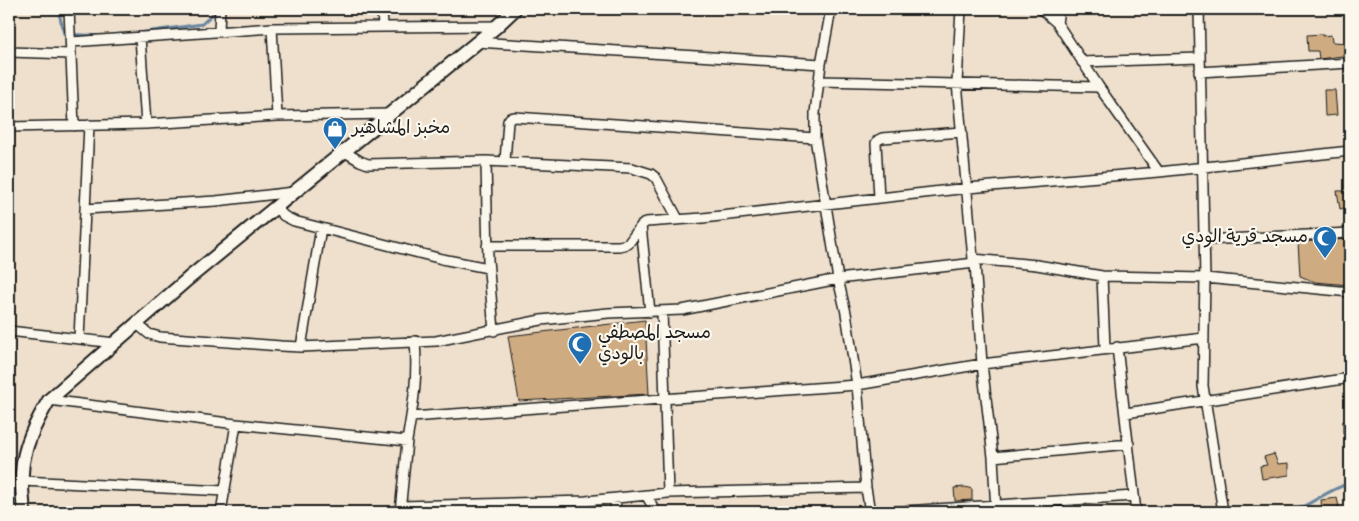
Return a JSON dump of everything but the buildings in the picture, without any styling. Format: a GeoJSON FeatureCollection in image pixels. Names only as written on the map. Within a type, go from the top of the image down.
{"type":"FeatureCollection","features":[{"type":"Feature","properties":{"kind":"street"},"geometry":{"type":"LineString","coordinates":[[70,9],[74,126]]}},
{"type":"Feature","properties":{"kind":"street"},"geometry":{"type":"LineString","coordinates":[[219,32],[220,9]]}},
{"type":"Feature","properties":{"kind":"street"},"geometry":{"type":"LineString","coordinates":[[382,9],[382,27]]}},
{"type":"Feature","properties":{"kind":"street"},"geometry":{"type":"LineString","coordinates":[[24,512],[22,481],[25,452],[37,421],[50,400],[189,278],[345,152],[515,9]]}},
{"type":"Feature","properties":{"kind":"street"},"geometry":{"type":"LineString","coordinates":[[831,9],[821,64],[815,113],[815,138],[838,279],[846,313],[870,512]]}},
{"type":"Feature","properties":{"kind":"street"},"geometry":{"type":"LineString","coordinates":[[961,9],[957,83],[996,509]]}},
{"type":"Feature","properties":{"kind":"street"},"geometry":{"type":"LineString","coordinates":[[1042,9],[1057,22],[1082,62],[1159,172]]}},
{"type":"Feature","properties":{"kind":"street"},"geometry":{"type":"LineString","coordinates":[[1057,22],[1059,9]]}},
{"type":"Feature","properties":{"kind":"street"},"geometry":{"type":"LineString","coordinates":[[1199,9],[1205,278],[1203,386],[1223,512]]}},
{"type":"Feature","properties":{"kind":"street"},"geometry":{"type":"LineString","coordinates":[[71,42],[272,28],[497,26]]}},
{"type":"Feature","properties":{"kind":"street"},"geometry":{"type":"LineString","coordinates":[[272,28],[277,116]]}},
{"type":"Feature","properties":{"kind":"street"},"geometry":{"type":"LineString","coordinates":[[140,37],[146,124]]}},
{"type":"Feature","properties":{"kind":"street"},"geometry":{"type":"LineString","coordinates":[[477,42],[821,64]]}},
{"type":"Feature","properties":{"kind":"street"},"geometry":{"type":"LineString","coordinates":[[9,52],[71,54]]}},
{"type":"Feature","properties":{"kind":"street"},"geometry":{"type":"LineString","coordinates":[[1082,62],[1199,58]]}},
{"type":"Feature","properties":{"kind":"street"},"geometry":{"type":"LineString","coordinates":[[1199,72],[1350,63]]}},
{"type":"Feature","properties":{"kind":"street"},"geometry":{"type":"LineString","coordinates":[[819,81],[1099,87]]}},
{"type":"Feature","properties":{"kind":"street"},"geometry":{"type":"LineString","coordinates":[[9,127],[146,124],[277,116],[390,114]]}},
{"type":"Feature","properties":{"kind":"street"},"geometry":{"type":"LineString","coordinates":[[505,161],[508,121],[510,118],[515,117],[815,138]]}},
{"type":"Feature","properties":{"kind":"street"},"geometry":{"type":"LineString","coordinates":[[79,339],[89,125]]}},
{"type":"Feature","properties":{"kind":"street"},"geometry":{"type":"LineString","coordinates":[[880,198],[876,143],[878,140],[882,138],[962,132]]}},
{"type":"Feature","properties":{"kind":"street"},"geometry":{"type":"LineString","coordinates":[[487,246],[619,246],[628,244],[646,222],[703,218],[968,188],[1159,172],[1350,151]]}},
{"type":"Feature","properties":{"kind":"street"},"geometry":{"type":"LineString","coordinates":[[345,152],[368,164],[505,161],[632,168],[651,174],[661,185],[678,219]]}},
{"type":"Feature","properties":{"kind":"street"},"geometry":{"type":"LineString","coordinates":[[486,161],[488,268],[494,331]]}},
{"type":"Feature","properties":{"kind":"street"},"geometry":{"type":"LineString","coordinates":[[85,209],[216,201],[295,192]]}},
{"type":"Feature","properties":{"kind":"street"},"geometry":{"type":"LineString","coordinates":[[276,208],[284,216],[294,221],[442,259],[488,268]]}},
{"type":"Feature","properties":{"kind":"street"},"geometry":{"type":"LineString","coordinates":[[641,226],[650,312]]}},
{"type":"Feature","properties":{"kind":"street"},"geometry":{"type":"LineString","coordinates":[[301,347],[321,228]]}},
{"type":"Feature","properties":{"kind":"street"},"geometry":{"type":"LineString","coordinates":[[1204,240],[1350,233]]}},
{"type":"Feature","properties":{"kind":"street"},"geometry":{"type":"LineString","coordinates":[[137,324],[149,334],[160,337],[301,347],[436,341],[494,331],[541,320],[608,313],[682,310],[838,279],[974,261],[1038,265],[1102,276],[1205,278],[1350,292]]}},
{"type":"Feature","properties":{"kind":"street"},"geometry":{"type":"LineString","coordinates":[[1102,276],[1105,348]]}},
{"type":"Feature","properties":{"kind":"street"},"geometry":{"type":"LineString","coordinates":[[662,311],[668,493]]}},
{"type":"Feature","properties":{"kind":"street"},"geometry":{"type":"LineString","coordinates":[[9,331],[115,343]]}},
{"type":"Feature","properties":{"kind":"street"},"geometry":{"type":"LineString","coordinates":[[411,417],[856,385],[982,364],[1105,348],[1204,338]]}},
{"type":"Feature","properties":{"kind":"street"},"geometry":{"type":"LineString","coordinates":[[415,341],[417,365],[416,391],[406,442],[401,509],[586,501],[668,493],[866,488]]}},
{"type":"Feature","properties":{"kind":"street"},"geometry":{"type":"LineString","coordinates":[[1117,347],[1136,512]]}},
{"type":"Feature","properties":{"kind":"street"},"geometry":{"type":"LineString","coordinates":[[1126,413],[1350,378]]}},
{"type":"Feature","properties":{"kind":"street"},"geometry":{"type":"LineString","coordinates":[[50,400],[236,424],[406,442]]}},
{"type":"Feature","properties":{"kind":"street"},"geometry":{"type":"LineString","coordinates":[[221,512],[236,424]]}},
{"type":"Feature","properties":{"kind":"street"},"geometry":{"type":"LineString","coordinates":[[992,457],[1129,444]]}},
{"type":"Feature","properties":{"kind":"street"},"geometry":{"type":"LineString","coordinates":[[22,481],[225,490]]}},
{"type":"Feature","properties":{"kind":"street"},"geometry":{"type":"LineString","coordinates":[[646,495],[656,512]]}},
{"type":"Feature","properties":{"kind":"street"},"geometry":{"type":"LineString","coordinates":[[889,512],[996,509],[1069,500],[1134,496]]}},
{"type":"Feature","properties":{"kind":"street"},"geometry":{"type":"LineString","coordinates":[[615,512],[616,498]]}},
{"type":"Feature","properties":{"kind":"street"},"geometry":{"type":"LineString","coordinates":[[1069,500],[1070,512]]}},
{"type":"Feature","properties":{"kind":"waterway"},"geometry":{"type":"LineString","coordinates":[[26,9],[59,13],[64,34],[104,36]]}},
{"type":"Feature","properties":{"kind":"waterway"},"geometry":{"type":"LineString","coordinates":[[138,33],[202,24],[218,9]]}},
{"type":"Feature","properties":{"kind":"waterway"},"geometry":{"type":"LineString","coordinates":[[1292,512],[1350,483]]}},
{"type":"Feature","properties":{"kind":"place","name":"مخبز المشاهير"},"geometry":{"type":"Point","coordinates":[335,150]}},
{"type":"Feature","properties":{"kind":"place","name":"مسجد قرية الودي"},"geometry":{"type":"Point","coordinates":[1325,259]}},
{"type":"Feature","properties":{"kind":"place","name":"مسجد المصطفي بالودي"},"geometry":{"type":"Point","coordinates":[580,365]}}]}
